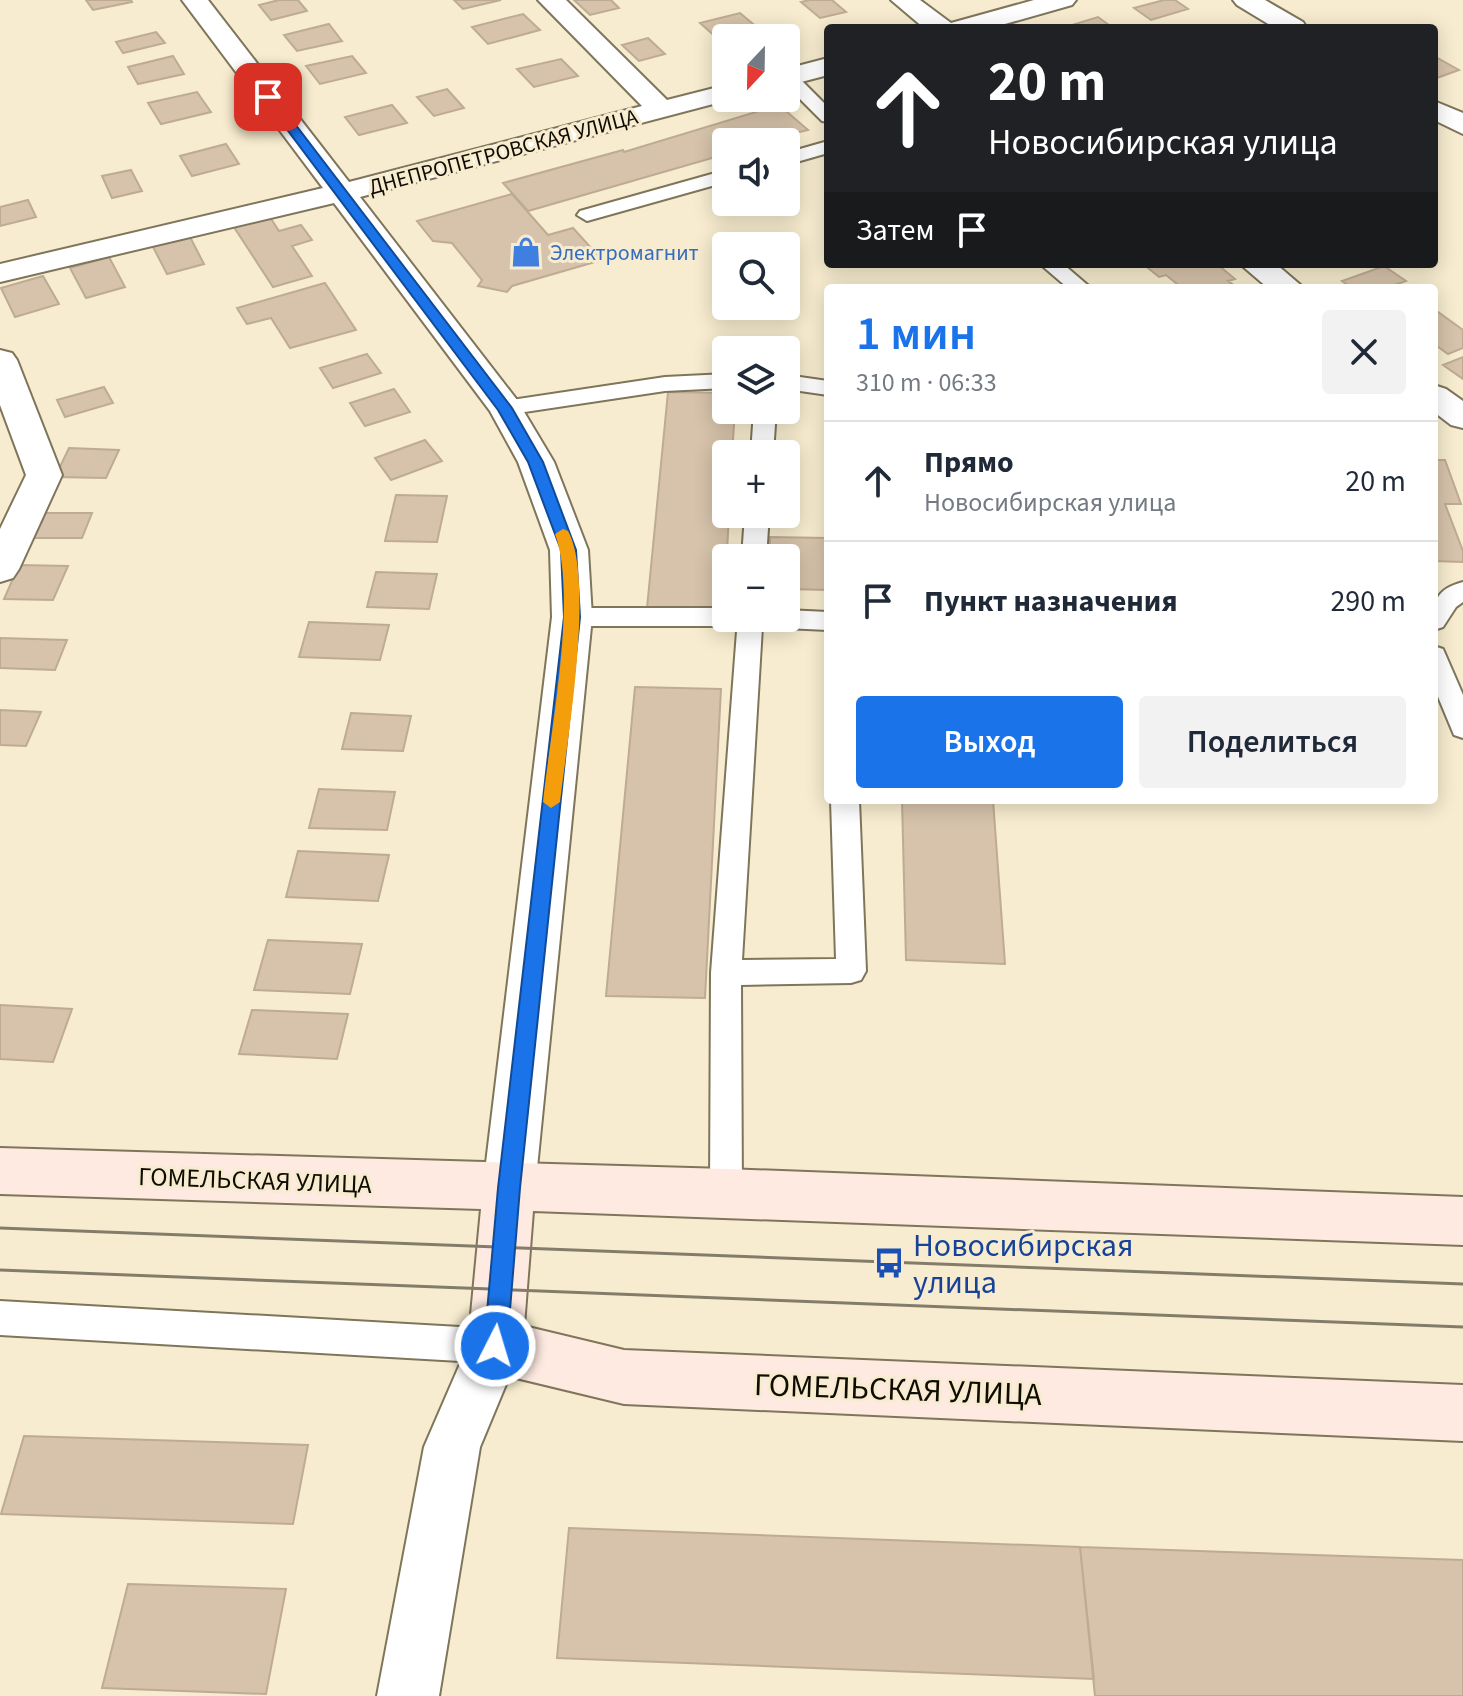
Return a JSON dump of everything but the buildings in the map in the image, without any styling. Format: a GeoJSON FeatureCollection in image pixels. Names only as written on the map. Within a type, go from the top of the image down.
{"type":"FeatureCollection","features":[{"type":"Feature","properties":{"kind":"street"},"geometry":{"type":"LineString","coordinates":[[195,0],[505,408],[536,462],[569,550],[572,617],[509,1188],[495,1346],[452,1447],[408,1696]]}},
{"type":"Feature","properties":{"kind":"street"},"geometry":{"type":"LineString","coordinates":[[551,0],[661,110]]}},
{"type":"Feature","properties":{"kind":"street"},"geometry":{"type":"LineString","coordinates":[[904,0],[936,24]]}},
{"type":"Feature","properties":{"kind":"street"},"geometry":{"type":"LineString","coordinates":[[976,24],[1063,0]]}},
{"type":"Feature","properties":{"kind":"street"},"geometry":{"type":"LineString","coordinates":[[1246,0],[1287,24]]}},
{"type":"Feature","properties":{"kind":"street"},"geometry":{"type":"LineString","coordinates":[[800,74],[824,67]]}},
{"type":"Feature","properties":{"kind":"street","name":"ДНЕПРОПЕТРОВСКАЯ УЛИЦА"},"geometry":{"type":"LineString","coordinates":[[0,273],[340,193],[712,97]]}},
{"type":"Feature","properties":{"kind":"street"},"geometry":{"type":"LineString","coordinates":[[1438,111],[1463,125]]}},
{"type":"Feature","properties":{"kind":"street"},"geometry":{"type":"LineString","coordinates":[[1261,268],[1283,284]]}},
{"type":"Feature","properties":{"kind":"street"},"geometry":{"type":"LineString","coordinates":[[0,360],[44,475],[0,569]]}},
{"type":"Feature","properties":{"kind":"street"},"geometry":{"type":"LineString","coordinates":[[1438,399],[1463,417]]}},
{"type":"Feature","properties":{"kind":"street","name":"ГОМЕЛЬСКАЯ УЛИЦА"},"geometry":{"type":"LineString","coordinates":[[0,1171],[726,1193],[1463,1221]]}},
{"type":"Feature","properties":{"kind":"street","name":"ГОМЕЛЬСКАЯ УЛИЦА"},"geometry":{"type":"LineString","coordinates":[[495,1346],[624,1377],[1463,1413]]}},
{"type":"Feature","properties":{"kind":"lane"},"geometry":{"type":"LineString","coordinates":[[800,90],[824,113]]}},
{"type":"Feature","properties":{"kind":"lane"},"geometry":{"type":"LineString","coordinates":[[800,155],[824,148]]}},
{"type":"Feature","properties":{"kind":"lane"},"geometry":{"type":"LineString","coordinates":[[587,215],[712,180]]}},
{"type":"Feature","properties":{"kind":"lane"},"geometry":{"type":"LineString","coordinates":[[1055,268],[1076,284]]}},
{"type":"Feature","properties":{"kind":"lane"},"geometry":{"type":"LineString","coordinates":[[505,408],[665,384],[712,382]]}},
{"type":"Feature","properties":{"kind":"lane"},"geometry":{"type":"LineString","coordinates":[[800,384],[824,387]]}},
{"type":"Feature","properties":{"kind":"lane"},"geometry":{"type":"LineString","coordinates":[[1438,615],[1447,601],[1463,590]]}},
{"type":"Feature","properties":{"kind":"lane"},"geometry":{"type":"LineString","coordinates":[[572,617],[712,617]]}},
{"type":"Feature","properties":{"kind":"lane"},"geometry":{"type":"LineString","coordinates":[[800,620],[824,621]]}},
{"type":"Feature","properties":{"kind":"lane"},"geometry":{"type":"LineString","coordinates":[[726,1193],[726,973],[749,632]]}},
{"type":"Feature","properties":{"kind":"lane"},"geometry":{"type":"LineString","coordinates":[[1438,665],[1463,728]]}},
{"type":"Feature","properties":{"kind":"lane"},"geometry":{"type":"LineString","coordinates":[[726,973],[851,971],[845,804]]}},
{"type":"Feature","properties":{"kind":"lane"},"geometry":{"type":"LineString","coordinates":[[0,1318],[495,1346]]}},
{"type":"Feature","properties":{"kind":"tram line"},"geometry":{"type":"LineString","coordinates":[[0,1228],[1463,1284]]}},
{"type":"Feature","properties":{"kind":"tram line"},"geometry":{"type":"LineString","coordinates":[[0,1270],[1463,1327]]}},
{"type":"Feature","properties":{"kind":"slow traffic"},"geometry":{"type":"LineString","coordinates":[[551,802],[572,617],[569,550],[563,534]]}},
{"type":"Feature","properties":{"kind":"place","name":"Электромагнит"},"geometry":{"type":"Point","coordinates":[526,252]}},
{"type":"Feature","properties":{"kind":"place","name":"Новосибирская улица"},"geometry":{"type":"Point","coordinates":[889,1263]}},
{"type":"Feature","properties":{"kind":"route"},"geometry":{"type":"LineString","coordinates":[[268,97],[505,408],[536,462],[569,550],[572,617],[509,1188],[495,1346]]}}]}
